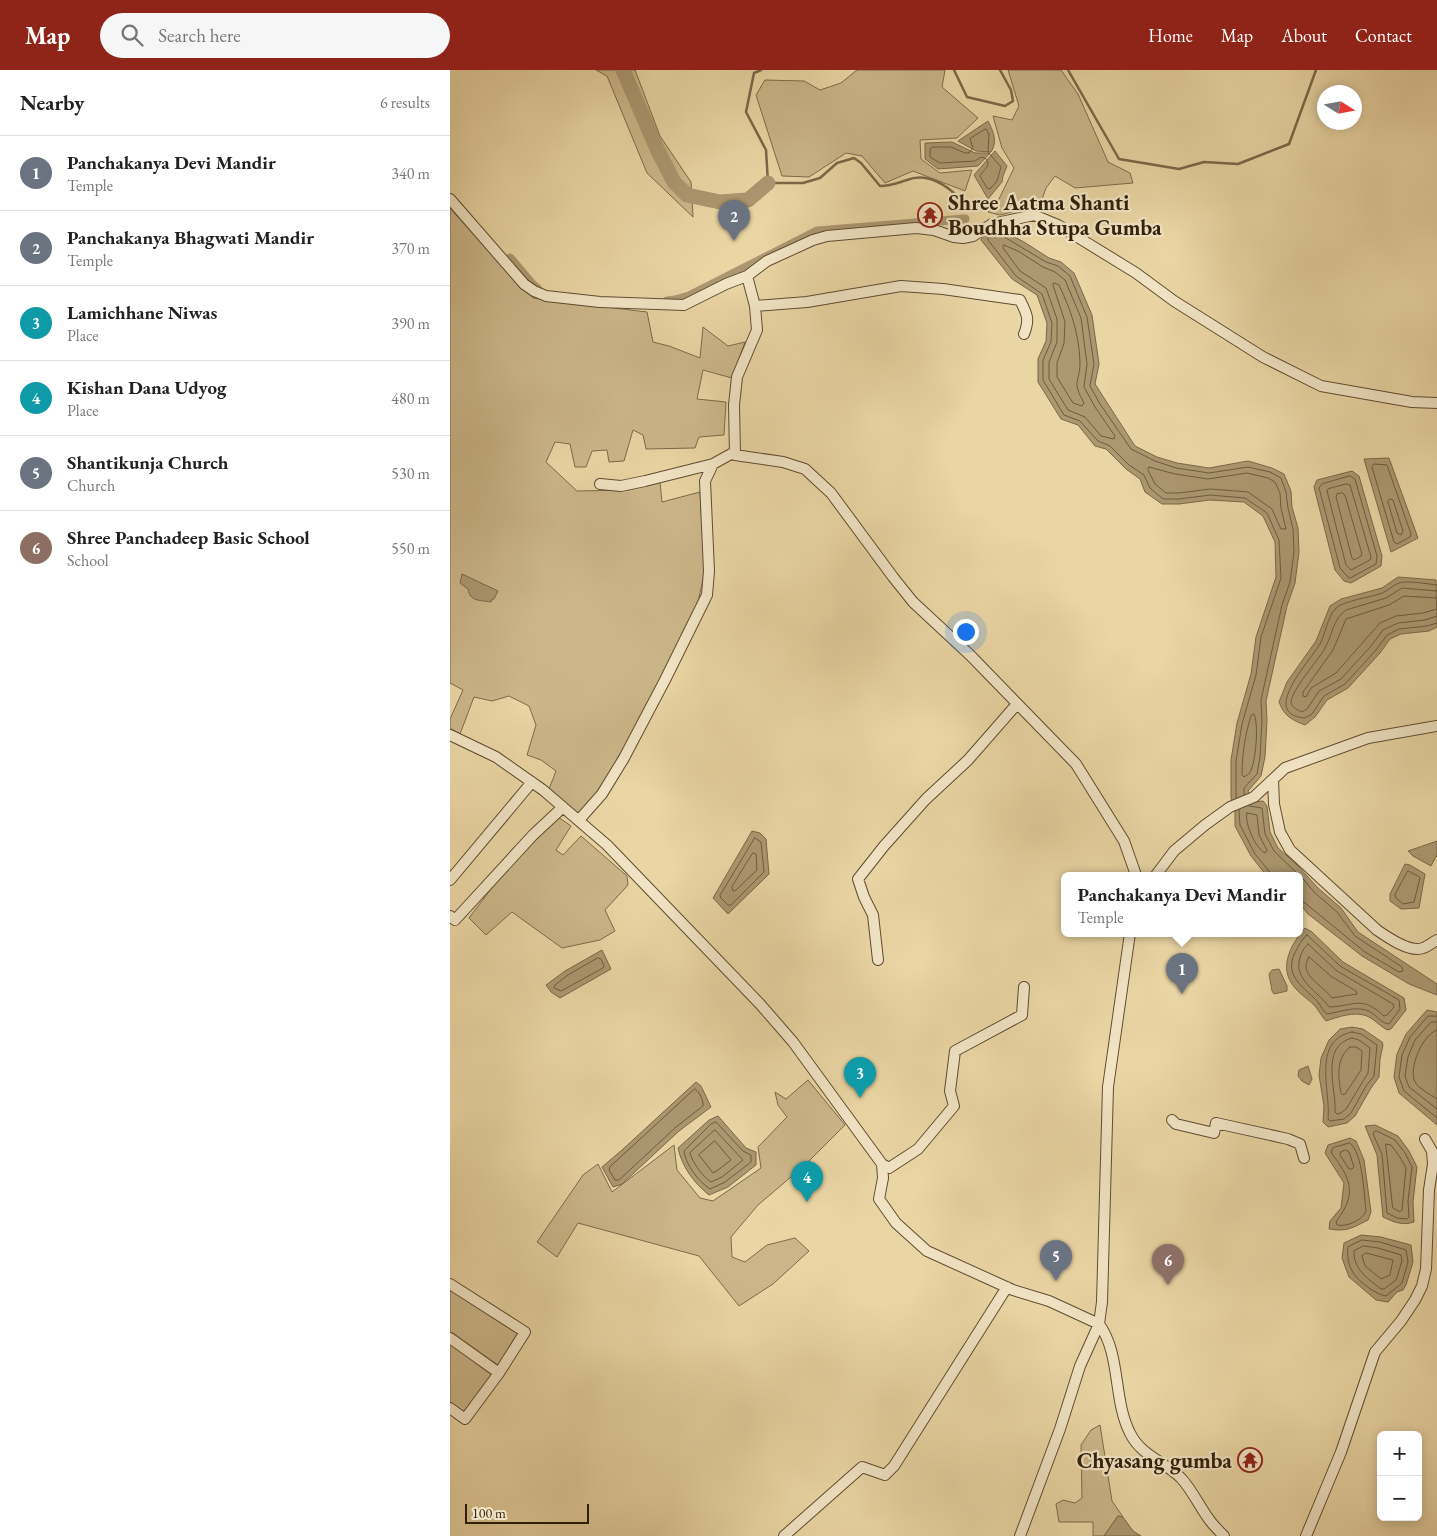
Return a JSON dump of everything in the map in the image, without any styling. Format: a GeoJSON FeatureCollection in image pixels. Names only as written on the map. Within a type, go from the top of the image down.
{"type":"FeatureCollection","features":[{"type":"Feature","properties":{"kind":"street"},"geometry":{"type":"LineString","coordinates":[[450,200],[524,284],[534,292],[546,296],[600,302],[684,306],[726,284],[747,276],[768,261],[826,236],[916,228],[934,230],[963,238],[973,236],[992,224],[1034,215],[1058,225],[1136,273],[1174,301],[1263,357],[1321,386],[1412,402],[1437,402]]}},
{"type":"Feature","properties":{"kind":"street"},"geometry":{"type":"LineString","coordinates":[[735,455],[734,405],[737,377],[757,330],[755,306],[747,276]]}},
{"type":"Feature","properties":{"kind":"street"},"geometry":{"type":"LineString","coordinates":[[755,306],[807,302],[901,286],[943,289],[1020,300],[1028,319],[1028,325],[1024,334]]}},
{"type":"Feature","properties":{"kind":"street"},"geometry":{"type":"LineString","coordinates":[[600,484],[621,486],[713,464],[731,454],[783,462],[805,469],[831,493],[913,602],[970,655],[1076,764],[1124,841],[1135,872]]}},
{"type":"Feature","properties":{"kind":"street"},"geometry":{"type":"LineString","coordinates":[[579,820],[602,794],[624,758],[666,680],[707,595],[709,571],[706,481],[713,464]]}},
{"type":"Feature","properties":{"kind":"street"},"geometry":{"type":"LineString","coordinates":[[878,960],[873,915],[858,879],[884,846],[926,799],[968,760],[1017,704]]}},
{"type":"Feature","properties":{"kind":"street"},"geometry":{"type":"LineString","coordinates":[[1158,872],[1174,851],[1205,825],[1230,807],[1254,796],[1285,768],[1368,738],[1437,726]]}},
{"type":"Feature","properties":{"kind":"street"},"geometry":{"type":"LineString","coordinates":[[450,735],[496,756],[532,782],[607,845],[760,1004],[793,1042],[882,1164],[889,1168],[918,1149],[954,1106],[950,1091],[955,1051],[1022,1015],[1024,987]]}},
{"type":"Feature","properties":{"kind":"street"},"geometry":{"type":"LineString","coordinates":[[1273,780],[1274,804],[1280,832],[1290,850],[1377,930],[1393,941],[1415,949],[1422,948],[1437,940]]}},
{"type":"Feature","properties":{"kind":"street"},"geometry":{"type":"LineString","coordinates":[[450,880],[532,782]]}},
{"type":"Feature","properties":{"kind":"street"},"geometry":{"type":"LineString","coordinates":[[450,916],[455,920],[533,835],[563,807]]}},
{"type":"Feature","properties":{"kind":"street"},"geometry":{"type":"LineString","coordinates":[[1020,1536],[1060,1429],[1080,1366],[1099,1324],[1103,1277],[1108,1087],[1129,937]]}},
{"type":"Feature","properties":{"kind":"street"},"geometry":{"type":"LineString","coordinates":[[1172,1120],[1176,1124],[1214,1133],[1216,1123],[1288,1139],[1300,1144],[1304,1158]]}},
{"type":"Feature","properties":{"kind":"street"},"geometry":{"type":"LineString","coordinates":[[1306,1536],[1341,1452],[1375,1352],[1401,1321],[1422,1286],[1426,1269],[1429,1190],[1434,1171],[1432,1151],[1425,1140]]}},
{"type":"Feature","properties":{"kind":"street"},"geometry":{"type":"LineString","coordinates":[[882,1164],[883,1178],[879,1199],[896,1223],[926,1250],[1007,1287],[1099,1324],[1106,1333],[1108,1340],[1120,1406],[1130,1433],[1139,1449],[1180,1477],[1210,1522],[1224,1536]]}},
{"type":"Feature","properties":{"kind":"street"},"geometry":{"type":"LineString","coordinates":[[450,1408],[465,1419],[499,1373],[525,1332],[451,1285]]}},
{"type":"Feature","properties":{"kind":"street"},"geometry":{"type":"LineString","coordinates":[[784,1536],[862,1468],[885,1475],[894,1466],[1007,1287]]}},
{"type":"Feature","properties":{"kind":"street"},"geometry":{"type":"LineString","coordinates":[[450,1338],[499,1373]]}},
{"type":"Feature","properties":{"kind":"shaded area"},"geometry":{"type":"Polygon","coordinates":[[[596,70],[635,70],[660,136],[691,182],[693,217],[647,173],[607,76],[596,70]]]}},
{"type":"Feature","properties":{"kind":"shaded area"},"geometry":{"type":"Polygon","coordinates":[[[857,70],[945,70],[942,87],[978,118],[957,138],[920,140],[921,159],[940,173],[972,170],[965,191],[913,171],[885,183],[862,156],[846,153],[809,177],[782,176],[756,95],[765,80],[804,81],[820,90],[841,83],[857,70]]]}},
{"type":"Feature","properties":{"kind":"shaded area"},"geometry":{"type":"Polygon","coordinates":[[[1008,70],[1061,70],[1078,94],[1108,162],[1130,173],[1133,183],[1075,188],[1055,176],[1046,188],[1040,205],[1000,215],[988,212],[999,199],[1014,168],[1002,148],[993,116],[1012,120],[1019,106],[1008,70]]]}},
{"type":"Feature","properties":{"kind":"shaded area"},"geometry":{"type":"Polygon","coordinates":[[[450,208],[533,298],[647,312],[653,342],[700,358],[703,327],[728,346],[745,342],[732,378],[703,370],[697,399],[726,402],[724,435],[699,437],[695,448],[646,449],[643,435],[633,430],[624,461],[609,462],[607,450],[592,451],[586,467],[575,467],[570,444],[555,442],[546,462],[577,491],[628,490],[660,482],[662,502],[700,492],[705,570],[697,607],[598,795],[577,815],[549,789],[556,771],[541,760],[527,755],[536,725],[529,706],[509,696],[492,701],[474,697],[460,734],[450,728],[450,719],[463,690],[450,683],[450,208]]]}},
{"type":"Feature","properties":{"kind":"shaded area"},"geometry":{"type":"Polygon","coordinates":[[[558,817],[571,826],[556,850],[563,855],[581,836],[627,876],[628,885],[605,910],[615,931],[600,940],[562,948],[512,912],[486,935],[469,918],[497,881],[558,817]]]}},
{"type":"Feature","properties":{"kind":"shaded area"},"geometry":{"type":"Polygon","coordinates":[[[808,1080],[845,1125],[805,1165],[758,1205],[731,1237],[732,1257],[745,1262],[767,1245],[795,1238],[809,1251],[773,1284],[739,1306],[699,1256],[578,1223],[557,1257],[537,1242],[583,1175],[598,1164],[612,1192],[674,1145],[677,1170],[700,1198],[713,1201],[761,1168],[758,1147],[787,1117],[778,1105],[775,1092],[786,1099],[808,1080]]]}},
{"type":"Feature","properties":{"kind":"shaded area"},"geometry":{"type":"Polygon","coordinates":[[[452,1289],[520,1335],[498,1369],[450,1334],[450,1292],[452,1289]]]}},
{"type":"Feature","properties":{"kind":"shaded area"},"geometry":{"type":"Polygon","coordinates":[[[450,1342],[495,1374],[465,1417],[450,1406],[450,1342]]]}},
{"type":"Feature","properties":{"kind":"shaded area"},"geometry":{"type":"Polygon","coordinates":[[[1100,1425],[1112,1501],[1123,1517],[1118,1516],[1104,1536],[1093,1536],[1093,1522],[1059,1522],[1056,1504],[1063,1500],[1075,1503],[1082,1498],[1081,1445],[1091,1430],[1100,1425]]]}},
{"type":"Feature","properties":{"kind":"water"},"geometry":{"type":"Polygon","coordinates":[[[988,121],[994,140],[991,152],[976,151],[958,141],[988,121]]]}},
{"type":"Feature","properties":{"kind":"water"},"geometry":{"type":"Polygon","coordinates":[[[952,142],[975,153],[990,153],[978,166],[938,169],[925,159],[925,143],[952,142]]]}},
{"type":"Feature","properties":{"kind":"water"},"geometry":{"type":"Polygon","coordinates":[[[995,151],[1007,166],[1002,182],[988,199],[974,175],[995,151]]]}},
{"type":"Feature","properties":{"kind":"water"},"geometry":{"type":"Polygon","coordinates":[[[995,227],[1049,258],[1061,262],[1074,273],[1092,315],[1099,364],[1095,384],[1135,446],[1157,457],[1177,463],[1209,468],[1248,461],[1272,468],[1284,474],[1291,491],[1292,507],[1298,528],[1299,552],[1295,583],[1287,606],[1266,701],[1265,757],[1261,776],[1248,791],[1252,802],[1263,801],[1267,806],[1270,832],[1278,848],[1341,908],[1358,932],[1437,984],[1437,995],[1409,984],[1362,956],[1308,914],[1303,908],[1303,872],[1264,872],[1251,856],[1235,826],[1235,812],[1231,798],[1231,760],[1237,723],[1251,674],[1256,637],[1276,577],[1275,542],[1263,516],[1244,502],[1210,500],[1162,504],[1145,492],[1140,479],[1126,469],[1106,449],[1095,446],[1078,425],[1061,419],[1038,382],[1038,359],[1046,341],[1047,323],[1037,295],[1012,279],[981,240],[984,234],[995,227]]]}},
{"type":"Feature","properties":{"kind":"water"},"geometry":{"type":"Polygon","coordinates":[[[1389,458],[1418,538],[1391,552],[1364,459],[1389,458]]]}},
{"type":"Feature","properties":{"kind":"water"},"geometry":{"type":"Polygon","coordinates":[[[1352,471],[1359,476],[1382,556],[1381,566],[1351,583],[1344,581],[1335,570],[1314,487],[1317,480],[1352,471]]]}},
{"type":"Feature","properties":{"kind":"water"},"geometry":{"type":"Polygon","coordinates":[[[462,574],[498,591],[494,599],[491,602],[473,598],[468,589],[460,583],[462,574]]]}},
{"type":"Feature","properties":{"kind":"water"},"geometry":{"type":"Polygon","coordinates":[[[1398,577],[1436,580],[1437,627],[1429,631],[1401,634],[1390,639],[1380,653],[1348,688],[1327,700],[1315,717],[1305,725],[1289,717],[1283,711],[1279,702],[1287,682],[1316,641],[1330,606],[1341,599],[1382,588],[1398,577]]]}},
{"type":"Feature","properties":{"kind":"water"},"geometry":{"type":"Polygon","coordinates":[[[752,831],[760,833],[766,839],[769,874],[728,914],[713,898],[752,831]]]}},
{"type":"Feature","properties":{"kind":"water"},"geometry":{"type":"Polygon","coordinates":[[[1437,841],[1437,855],[1431,866],[1408,851],[1437,841]]]}},
{"type":"Feature","properties":{"kind":"water"},"geometry":{"type":"Polygon","coordinates":[[[1405,864],[1425,874],[1419,908],[1401,909],[1390,901],[1390,894],[1405,864]]]}},
{"type":"Feature","properties":{"kind":"water"},"geometry":{"type":"Polygon","coordinates":[[[1305,928],[1312,932],[1343,962],[1404,998],[1406,1010],[1391,1029],[1387,1030],[1370,1017],[1357,1014],[1326,1021],[1314,1005],[1294,987],[1288,977],[1287,962],[1296,940],[1298,937],[1303,937],[1305,928]]]}},
{"type":"Feature","properties":{"kind":"water"},"geometry":{"type":"Polygon","coordinates":[[[602,950],[611,969],[560,998],[551,992],[546,985],[565,971],[602,950]]]}},
{"type":"Feature","properties":{"kind":"water"},"geometry":{"type":"Polygon","coordinates":[[[1279,969],[1287,986],[1287,991],[1274,994],[1269,974],[1272,970],[1279,969]]]}},
{"type":"Feature","properties":{"kind":"water"},"geometry":{"type":"Polygon","coordinates":[[[1427,1010],[1437,1012],[1437,1125],[1399,1093],[1394,1077],[1397,1054],[1406,1034],[1427,1010]]]}},
{"type":"Feature","properties":{"kind":"water"},"geometry":{"type":"Polygon","coordinates":[[[1352,1027],[1363,1029],[1382,1042],[1379,1077],[1355,1116],[1347,1123],[1328,1127],[1323,1122],[1324,1106],[1319,1075],[1321,1058],[1329,1040],[1340,1029],[1352,1027]]]}},
{"type":"Feature","properties":{"kind":"water"},"geometry":{"type":"Polygon","coordinates":[[[1308,1066],[1312,1079],[1309,1085],[1298,1076],[1299,1070],[1308,1066]]]}},
{"type":"Feature","properties":{"kind":"water"},"geometry":{"type":"Polygon","coordinates":[[[696,1082],[701,1086],[711,1107],[679,1131],[622,1184],[613,1187],[602,1167],[696,1082]]]}},
{"type":"Feature","properties":{"kind":"water"},"geometry":{"type":"Polygon","coordinates":[[[718,1116],[746,1148],[756,1152],[756,1165],[728,1187],[709,1195],[689,1174],[682,1162],[678,1148],[709,1120],[718,1116]]]}},
{"type":"Feature","properties":{"kind":"water"},"geometry":{"type":"Polygon","coordinates":[[[1375,1125],[1398,1136],[1409,1151],[1417,1167],[1413,1202],[1414,1222],[1394,1222],[1383,1217],[1377,1155],[1365,1126],[1375,1125]]]}},
{"type":"Feature","properties":{"kind":"water"},"geometry":{"type":"Polygon","coordinates":[[[1350,1138],[1356,1141],[1364,1160],[1371,1212],[1368,1220],[1353,1227],[1345,1230],[1329,1229],[1330,1221],[1341,1208],[1344,1183],[1325,1153],[1328,1145],[1350,1138]]]}},
{"type":"Feature","properties":{"kind":"water"},"geometry":{"type":"Polygon","coordinates":[[[1361,1235],[1381,1237],[1411,1245],[1413,1262],[1406,1285],[1403,1290],[1397,1292],[1388,1302],[1376,1300],[1349,1277],[1342,1258],[1344,1243],[1361,1235]]]}},
{"type":"Feature","properties":{"kind":"water"},"geometry":{"type":"Polygon","coordinates":[[[1118,1516],[1123,1517],[1133,1531],[1141,1536],[1104,1536],[1118,1516]]]}},
{"type":"Feature","properties":{"kind":"waterway"},"geometry":{"type":"LineString","coordinates":[[623,70],[658,151],[674,182],[687,195],[720,202],[748,200],[768,183]]}},
{"type":"Feature","properties":{"kind":"waterway"},"geometry":{"type":"LineString","coordinates":[[761,70],[754,73],[746,112],[766,150],[768,183],[803,183],[820,178],[837,163],[854,158],[861,163],[880,186],[891,185],[914,178],[929,179],[943,185],[960,199]]}},
{"type":"Feature","properties":{"kind":"waterway"},"geometry":{"type":"LineString","coordinates":[[954,70],[967,97],[1005,106],[1013,101],[1011,90],[1000,70]]}},
{"type":"Feature","properties":{"kind":"waterway"},"geometry":{"type":"LineString","coordinates":[[1068,70],[1119,159],[1179,169],[1204,162],[1238,164],[1289,144],[1316,70]]}},
{"type":"Feature","properties":{"kind":"waterway"},"geometry":{"type":"LineString","coordinates":[[667,301],[689,296],[817,231],[965,219]]}},
{"type":"Feature","properties":{"kind":"waterway"},"geometry":{"type":"LineString","coordinates":[[510,258],[538,289]]}},
{"type":"Feature","properties":{"kind":"place","name":"Shree Aatma Shanti Boudhha Stupa Gumba"},"geometry":{"type":"Point","coordinates":[930,215]}},
{"type":"Feature","properties":{"kind":"place","name":"Panchakanya Bhagwati Mandir"},"geometry":{"type":"Point","coordinates":[734,241]}},
{"type":"Feature","properties":{"kind":"place","name":"Panchakanya Devi Mandir"},"geometry":{"type":"Point","coordinates":[1182,994]}},
{"type":"Feature","properties":{"kind":"place","name":"Lamichhane Niwas"},"geometry":{"type":"Point","coordinates":[860,1098]}},
{"type":"Feature","properties":{"kind":"place","name":"Kishan Dana Udyog"},"geometry":{"type":"Point","coordinates":[807,1202]}},
{"type":"Feature","properties":{"kind":"place","name":"Shantikunja Church"},"geometry":{"type":"Point","coordinates":[1056,1281]}},
{"type":"Feature","properties":{"kind":"place","name":"Shree Panchadeep Basic School"},"geometry":{"type":"Point","coordinates":[1168,1285]}},
{"type":"Feature","properties":{"kind":"place","name":"Chyasang gumba"},"geometry":{"type":"Point","coordinates":[1250,1460]}}]}
